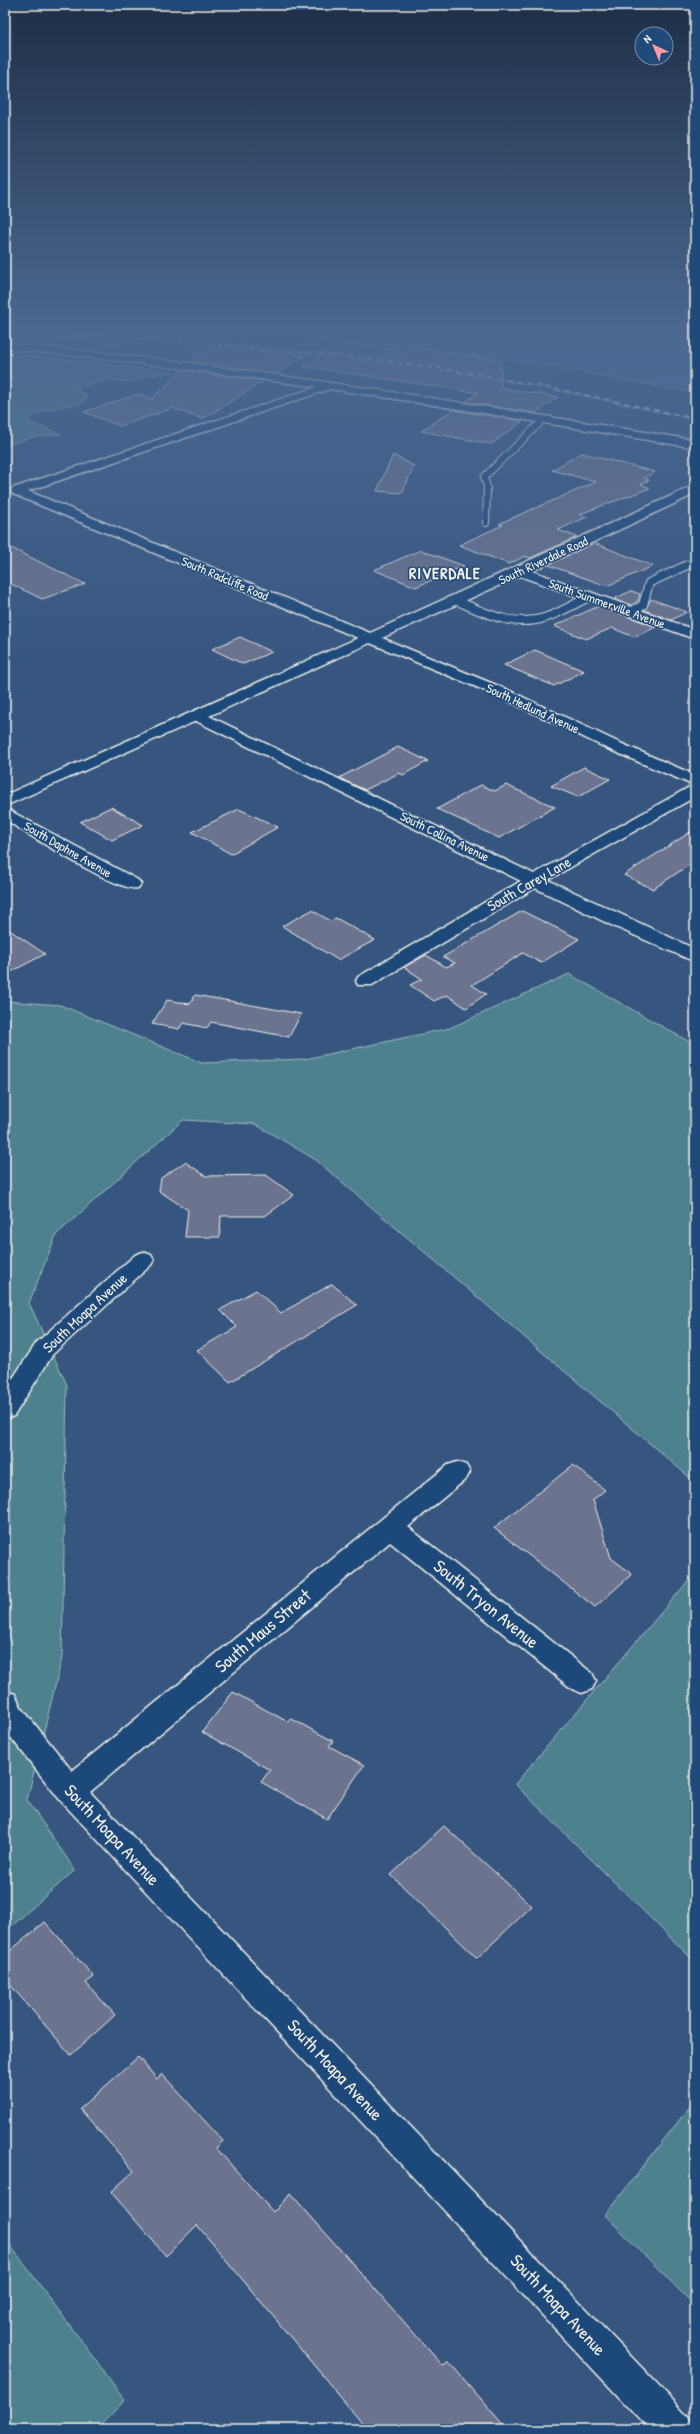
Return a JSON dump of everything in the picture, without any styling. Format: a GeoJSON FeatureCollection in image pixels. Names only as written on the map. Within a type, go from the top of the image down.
{"type":"FeatureCollection","features":[{"type":"Feature","properties":{"kind":"street"},"geometry":{"type":"LineString","coordinates":[[5,495],[155,445]]}},
{"type":"Feature","properties":{"kind":"street","name":"South Riverdale Road"},"geometry":{"type":"LineString","coordinates":[[369,638],[520,571],[695,489]]}},
{"type":"Feature","properties":{"kind":"street","name":"South Radcliffe Road"},"geometry":{"type":"LineString","coordinates":[[17,491],[369,638]]}},
{"type":"Feature","properties":{"kind":"street","name":"South Summerville Avenue"},"geometry":{"type":"LineString","coordinates":[[520,571],[695,635]]}},
{"type":"Feature","properties":{"kind":"street"},"geometry":{"type":"LineString","coordinates":[[5,801],[369,638]]}},
{"type":"Feature","properties":{"kind":"street","name":"South Hedlund Avenue"},"geometry":{"type":"LineString","coordinates":[[369,638],[504,693],[614,746],[695,781]]}},
{"type":"Feature","properties":{"kind":"street","name":"South Collina Avenue"},"geometry":{"type":"LineString","coordinates":[[195,715],[617,921],[695,956]]}},
{"type":"Feature","properties":{"kind":"street","name":"South Carey Lane"},"geometry":{"type":"LineString","coordinates":[[365,980],[535,880],[695,790]]}},
{"type":"Feature","properties":{"kind":"street","name":"South Daphne Avenue"},"geometry":{"type":"LineString","coordinates":[[5,813],[103,870],[132,884]]}},
{"type":"Feature","properties":{"kind":"street","name":"South Moapa Avenue"},"geometry":{"type":"LineString","coordinates":[[5,1410],[45,1348],[144,1260]]}},
{"type":"Feature","properties":{"kind":"street","name":"South Maus Street"},"geometry":{"type":"LineString","coordinates":[[70,1791],[389,1526],[457,1472]]}},
{"type":"Feature","properties":{"kind":"street","name":"South Tryon Avenue"},"geometry":{"type":"LineString","coordinates":[[389,1526],[582,1682]]}},
{"type":"Feature","properties":{"kind":"street","name":"South Moapa Avenue"},"geometry":{"type":"LineString","coordinates":[[5,1703],[10,1716],[70,1791],[675,2429]]}},
{"type":"Feature","properties":{"kind":"lane"},"geometry":{"type":"LineString","coordinates":[[486,523],[487,487],[484,477],[518,445]]}},
{"type":"Feature","properties":{"kind":"lane"},"geometry":{"type":"LineString","coordinates":[[631,612],[642,605],[646,588],[649,583],[695,560]]}},
{"type":"Feature","properties":{"kind":"lane"},"geometry":{"type":"LineString","coordinates":[[454,600],[497,618],[518,622],[539,620],[589,597]]}},
{"type":"Feature","properties":{"kind":"green space"},"geometry":{"type":"Polygon","coordinates":[[[569,974],[695,1045],[695,1482],[316,1160],[255,1124],[183,1120],[56,1235],[29,1303],[67,1385],[62,1658],[27,1800],[75,1870],[5,1932],[5,1001],[60,1005],[202,1063],[305,1059],[450,1028],[569,974]]]}},
{"type":"Feature","properties":{"kind":"green space"},"geometry":{"type":"Polygon","coordinates":[[[695,1573],[695,1962],[515,1784],[695,1573]]]}},
{"type":"Feature","properties":{"kind":"green space"},"geometry":{"type":"Polygon","coordinates":[[[695,2100],[695,2306],[605,2215],[695,2100]]]}},
{"type":"Feature","properties":{"kind":"green space"},"geometry":{"type":"Polygon","coordinates":[[[5,2238],[125,2400],[97,2429],[5,2429],[5,2238]]]}},
{"type":"Feature","properties":{"kind":"building"},"geometry":{"type":"Polygon","coordinates":[[[582,453],[655,472],[644,478],[649,480],[641,484],[650,488],[580,514],[587,517],[558,530],[577,537],[530,558],[525,556],[509,564],[459,545],[503,525],[499,524],[505,521],[596,482],[552,470],[582,453]]]}},
{"type":"Feature","properties":{"kind":"building"},"geometry":{"type":"Polygon","coordinates":[[[393,455],[414,466],[402,493],[377,491],[393,455]]]}},
{"type":"Feature","properties":{"kind":"building"},"geometry":{"type":"Polygon","coordinates":[[[594,543],[653,566],[607,586],[548,565],[594,543]]]}},
{"type":"Feature","properties":{"kind":"building"},"geometry":{"type":"Polygon","coordinates":[[[5,545],[85,584],[42,599],[5,581],[5,545]]]}},
{"type":"Feature","properties":{"kind":"building"},"geometry":{"type":"Polygon","coordinates":[[[421,550],[464,566],[416,587],[374,570],[421,550]]]}},
{"type":"Feature","properties":{"kind":"building"},"geometry":{"type":"Polygon","coordinates":[[[631,591],[640,594],[638,601],[631,605],[614,599],[631,591]]]}},
{"type":"Feature","properties":{"kind":"building"},"geometry":{"type":"Polygon","coordinates":[[[651,599],[687,612],[671,620],[645,610],[651,599]]]}},
{"type":"Feature","properties":{"kind":"building"},"geometry":{"type":"Polygon","coordinates":[[[599,606],[656,627],[634,637],[612,628],[586,639],[554,626],[599,606]]]}},
{"type":"Feature","properties":{"kind":"building"},"geometry":{"type":"Polygon","coordinates":[[[240,637],[272,652],[243,664],[212,649],[240,637]]]}},
{"type":"Feature","properties":{"kind":"building"},"geometry":{"type":"Polygon","coordinates":[[[535,650],[584,671],[554,686],[504,665],[535,650]]]}},
{"type":"Feature","properties":{"kind":"building"},"geometry":{"type":"Polygon","coordinates":[[[398,747],[428,761],[403,775],[399,773],[365,790],[339,778],[398,747]]]}},
{"type":"Feature","properties":{"kind":"building"},"geometry":{"type":"Polygon","coordinates":[[[584,767],[610,779],[578,797],[551,786],[584,767]]]}},
{"type":"Feature","properties":{"kind":"building"},"geometry":{"type":"Polygon","coordinates":[[[481,785],[495,791],[506,785],[555,807],[499,838],[437,809],[481,785]]]}},
{"type":"Feature","properties":{"kind":"building"},"geometry":{"type":"Polygon","coordinates":[[[111,807],[143,825],[112,840],[80,822],[111,807]]]}},
{"type":"Feature","properties":{"kind":"building"},"geometry":{"type":"Polygon","coordinates":[[[239,809],[278,827],[231,854],[192,832],[239,809]]]}},
{"type":"Feature","properties":{"kind":"building"},"geometry":{"type":"Polygon","coordinates":[[[695,829],[695,861],[653,889],[624,875],[695,829]]]}},
{"type":"Feature","properties":{"kind":"building"},"geometry":{"type":"Polygon","coordinates":[[[312,910],[330,921],[336,918],[375,940],[338,960],[282,926],[312,910]]]}},
{"type":"Feature","properties":{"kind":"building"},"geometry":{"type":"Polygon","coordinates":[[[522,911],[579,939],[541,963],[523,953],[472,985],[486,994],[466,1008],[447,995],[434,1001],[410,985],[422,979],[404,967],[426,955],[446,967],[455,963],[443,957],[522,911]]]}},
{"type":"Feature","properties":{"kind":"building"},"geometry":{"type":"Polygon","coordinates":[[[5,927],[45,954],[5,975],[5,927]]]}},
{"type":"Feature","properties":{"kind":"building"},"geometry":{"type":"Polygon","coordinates":[[[195,995],[301,1014],[289,1037],[211,1022],[207,1028],[183,1023],[179,1029],[152,1024],[167,1000],[190,1004],[195,995]]]}},
{"type":"Feature","properties":{"kind":"building"},"geometry":{"type":"Polygon","coordinates":[[[185,1162],[206,1176],[266,1175],[294,1195],[265,1216],[221,1216],[220,1237],[185,1237],[188,1210],[159,1191],[161,1178],[185,1162]]]}},
{"type":"Feature","properties":{"kind":"building"},"geometry":{"type":"Polygon","coordinates":[[[332,1284],[357,1305],[230,1382],[197,1350],[237,1327],[220,1310],[256,1290],[281,1313],[332,1284]]]}},
{"type":"Feature","properties":{"kind":"building"},"geometry":{"type":"Polygon","coordinates":[[[573,1465],[605,1490],[593,1500],[611,1558],[632,1574],[595,1607],[494,1528],[573,1465]]]}},
{"type":"Feature","properties":{"kind":"building"},"geometry":{"type":"Polygon","coordinates":[[[233,1692],[288,1722],[290,1718],[333,1741],[329,1746],[364,1765],[327,1819],[261,1782],[270,1770],[202,1732],[233,1692]]]}},
{"type":"Feature","properties":{"kind":"building"},"geometry":{"type":"Polygon","coordinates":[[[444,1826],[532,1906],[477,1958],[391,1875],[444,1826]]]}},
{"type":"Feature","properties":{"kind":"building"},"geometry":{"type":"Polygon","coordinates":[[[45,1922],[94,1977],[86,1983],[115,2015],[71,2055],[5,1979],[5,1955],[45,1922]]]}},
{"type":"Feature","properties":{"kind":"building"},"geometry":{"type":"Polygon","coordinates":[[[138,2057],[157,2079],[162,2074],[223,2141],[216,2148],[273,2212],[291,2194],[443,2366],[448,2361],[507,2429],[367,2429],[197,2225],[166,2256],[111,2192],[134,2171],[80,2109],[138,2057]]]}},
{"type":"Feature","properties":{"kind":"district","name":"RIVERDALE"},"geometry":{"type":"Point","coordinates":[445,573]}}]}
